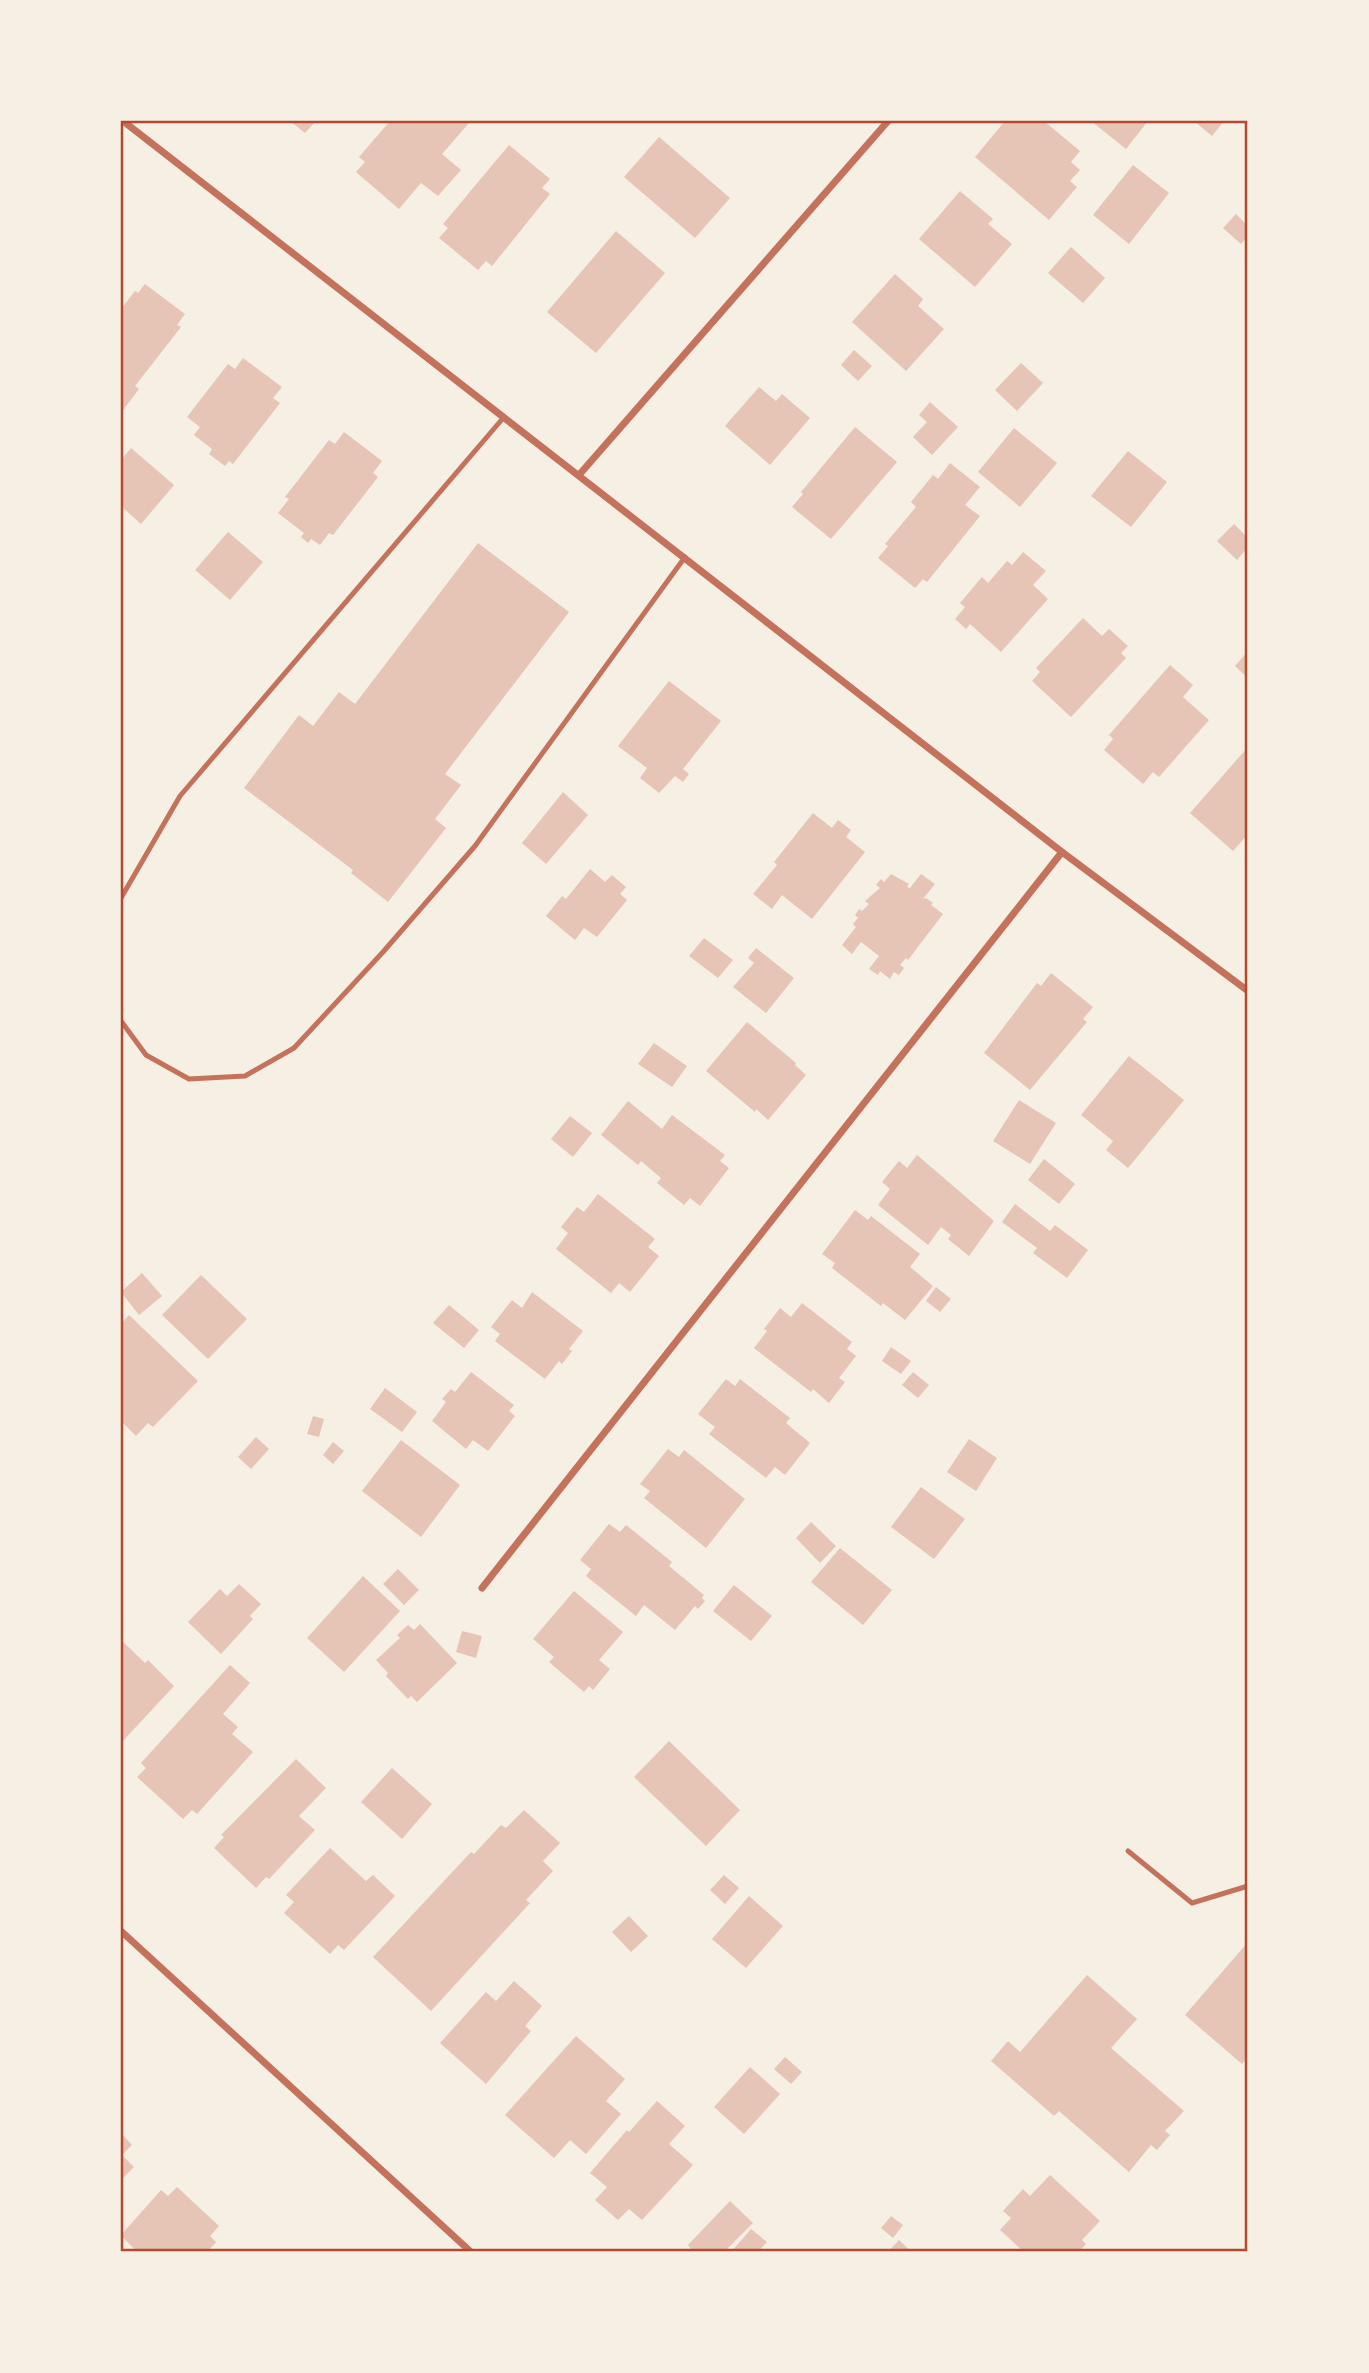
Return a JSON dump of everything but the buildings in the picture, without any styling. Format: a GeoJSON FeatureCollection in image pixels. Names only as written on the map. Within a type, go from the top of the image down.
{"type":"FeatureCollection","features":[{"type":"Feature","properties":{"kind":"street"},"geometry":{"type":"LineString","coordinates":[[123,121],[1062,852],[1248,991]]}},
{"type":"Feature","properties":{"kind":"street"},"geometry":{"type":"LineString","coordinates":[[579,475],[888,121]]}},
{"type":"Feature","properties":{"kind":"street"},"geometry":{"type":"LineString","coordinates":[[482,1588],[1062,852]]}},
{"type":"Feature","properties":{"kind":"street"},"geometry":{"type":"LineString","coordinates":[[121,1931],[471,2252]]}},
{"type":"Feature","properties":{"kind":"lane"},"geometry":{"type":"LineString","coordinates":[[121,898],[180,796],[505,417]]}},
{"type":"Feature","properties":{"kind":"lane"},"geometry":{"type":"LineString","coordinates":[[121,1021],[146,1055],[189,1079],[245,1076],[294,1048],[383,952],[475,846],[685,557]]}},
{"type":"Feature","properties":{"kind":"lane"},"geometry":{"type":"LineString","coordinates":[[1128,1851],[1192,1903],[1248,1885]]}}]}
